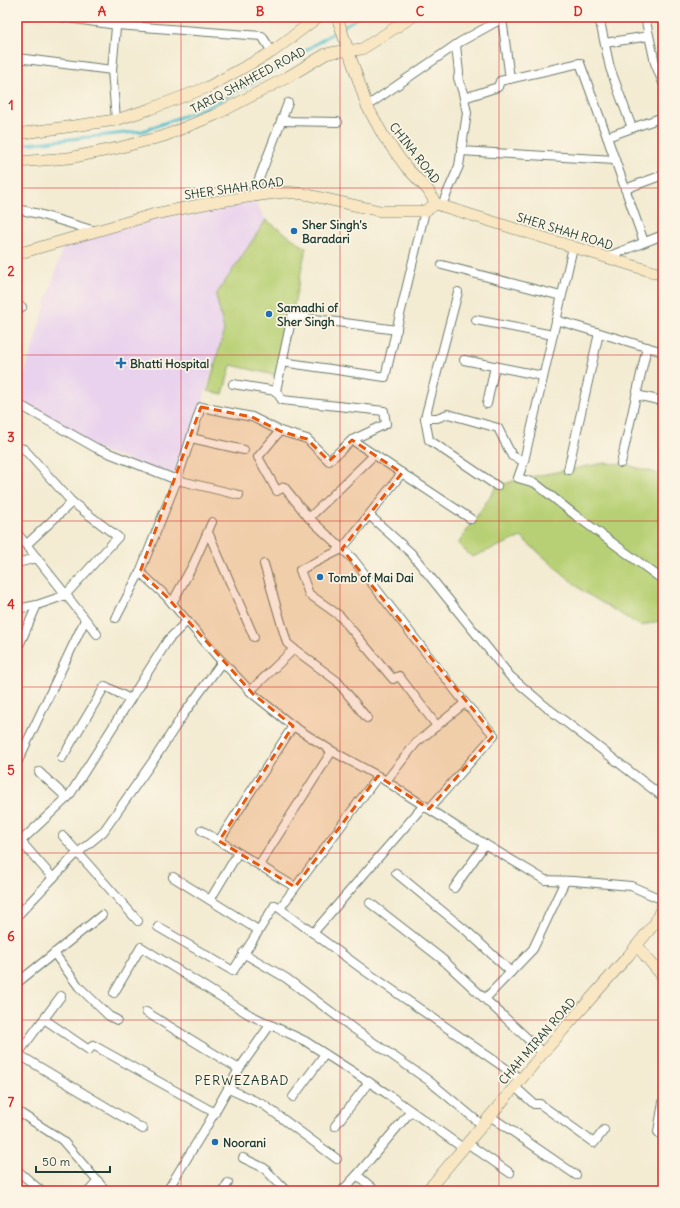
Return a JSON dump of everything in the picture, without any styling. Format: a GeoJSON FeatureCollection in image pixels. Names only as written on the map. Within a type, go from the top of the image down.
{"type":"FeatureCollection","features":[{"type":"Feature","properties":{"kind":"main road","name":"TARIQ SHAHEED ROAD"},"geometry":{"type":"LineString","coordinates":[[17,134],[116,120],[208,87],[272,52],[318,17]]}},
{"type":"Feature","properties":{"kind":"main road","name":"CHINA ROAD"},"geometry":{"type":"LineString","coordinates":[[336,17],[344,36],[367,106],[384,137],[406,168],[428,190],[439,205]]}},
{"type":"Feature","properties":{"kind":"main road","name":"TARIQ SHAHEED ROAD"},"geometry":{"type":"LineString","coordinates":[[17,162],[70,158],[118,148],[164,136],[215,115],[286,78],[326,54],[362,48],[412,17]]}},
{"type":"Feature","properties":{"kind":"main road","name":"SHER SHAH ROAD"},"geometry":{"type":"LineString","coordinates":[[17,254],[155,214],[214,202],[286,192],[304,194],[380,211],[425,211]]}},
{"type":"Feature","properties":{"kind":"main road"},"geometry":{"type":"LineString","coordinates":[[425,211],[439,205]]}},
{"type":"Feature","properties":{"kind":"main road","name":"SHER SHAH ROAD"},"geometry":{"type":"LineString","coordinates":[[439,205],[663,275]]}},
{"type":"Feature","properties":{"kind":"main road","name":"CHAH MIRAN ROAD"},"geometry":{"type":"LineString","coordinates":[[426,1191],[543,1053],[637,946],[655,923],[663,904]]}},
{"type":"Feature","properties":{"kind":"main road"},"geometry":{"type":"LineString","coordinates":[[637,946],[663,977]]}},
{"type":"Feature","properties":{"kind":"street"},"geometry":{"type":"LineString","coordinates":[[61,17],[117,21],[262,36],[272,52]]}},
{"type":"Feature","properties":{"kind":"street"},"geometry":{"type":"LineString","coordinates":[[599,17],[610,68],[632,128]]}},
{"type":"Feature","properties":{"kind":"street"},"geometry":{"type":"LineString","coordinates":[[645,17],[655,63],[663,84]]}},
{"type":"Feature","properties":{"kind":"street"},"geometry":{"type":"LineString","coordinates":[[367,106],[456,45],[504,18],[510,79]]}},
{"type":"Feature","properties":{"kind":"street"},"geometry":{"type":"LineString","coordinates":[[116,120],[112,70],[117,21]]}},
{"type":"Feature","properties":{"kind":"street"},"geometry":{"type":"LineString","coordinates":[[605,43],[649,36]]}},
{"type":"Feature","properties":{"kind":"street"},"geometry":{"type":"LineString","coordinates":[[439,205],[459,166],[467,113],[458,78],[459,73],[456,45]]}},
{"type":"Feature","properties":{"kind":"street"},"geometry":{"type":"LineString","coordinates":[[17,58],[112,70]]}},
{"type":"Feature","properties":{"kind":"street"},"geometry":{"type":"LineString","coordinates":[[464,98],[498,87],[500,81],[580,63],[644,242]]}},
{"type":"Feature","properties":{"kind":"street"},"geometry":{"type":"LineString","coordinates":[[252,197],[288,103]]}},
{"type":"Feature","properties":{"kind":"street"},"geometry":{"type":"LineString","coordinates":[[607,137],[663,117]]}},
{"type":"Feature","properties":{"kind":"street"},"geometry":{"type":"LineString","coordinates":[[281,121],[338,122]]}},
{"type":"Feature","properties":{"kind":"street"},"geometry":{"type":"LineString","coordinates":[[461,151],[615,160]]}},
{"type":"Feature","properties":{"kind":"street"},"geometry":{"type":"LineString","coordinates":[[625,189],[663,175]]}},
{"type":"Feature","properties":{"kind":"street"},"geometry":{"type":"LineString","coordinates":[[17,209],[95,231]]}},
{"type":"Feature","properties":{"kind":"street"},"geometry":{"type":"LineString","coordinates":[[282,362],[386,377],[425,211]]}},
{"type":"Feature","properties":{"kind":"street"},"geometry":{"type":"LineString","coordinates":[[607,257],[663,235]]}},
{"type":"Feature","properties":{"kind":"street"},"geometry":{"type":"LineString","coordinates":[[573,247],[524,461],[518,478],[535,483],[663,580]]}},
{"type":"Feature","properties":{"kind":"street"},"geometry":{"type":"LineString","coordinates":[[442,265],[561,296]]}},
{"type":"Feature","properties":{"kind":"street"},"geometry":{"type":"LineString","coordinates":[[458,292],[425,418],[429,440],[497,486]]}},
{"type":"Feature","properties":{"kind":"street"},"geometry":{"type":"LineString","coordinates":[[116,618],[140,572],[178,480],[202,407],[252,417],[280,431],[307,439],[329,461],[352,440],[386,424],[384,411],[282,400],[276,391],[292,316],[397,330]]}},
{"type":"Feature","properties":{"kind":"street"},"geometry":{"type":"LineString","coordinates":[[476,320],[552,335]]}},
{"type":"Feature","properties":{"kind":"street"},"geometry":{"type":"LineString","coordinates":[[556,320],[663,352]]}},
{"type":"Feature","properties":{"kind":"street"},"geometry":{"type":"LineString","coordinates":[[568,470],[598,333]]}},
{"type":"Feature","properties":{"kind":"street"},"geometry":{"type":"LineString","coordinates":[[622,463],[647,347]]}},
{"type":"Feature","properties":{"kind":"street"},"geometry":{"type":"LineString","coordinates":[[464,360],[543,376]]}},
{"type":"Feature","properties":{"kind":"street"},"geometry":{"type":"LineString","coordinates":[[487,404],[496,366]]}},
{"type":"Feature","properties":{"kind":"street"},"geometry":{"type":"LineString","coordinates":[[233,384],[276,391]]}},
{"type":"Feature","properties":{"kind":"street"},"geometry":{"type":"LineString","coordinates":[[636,395],[663,401]]}},
{"type":"Feature","properties":{"kind":"street"},"geometry":{"type":"LineString","coordinates":[[17,404],[96,448],[178,480],[239,495]]}},
{"type":"Feature","properties":{"kind":"street"},"geometry":{"type":"LineString","coordinates":[[425,418],[437,418],[448,414],[498,428],[512,456],[524,461]]}},
{"type":"Feature","properties":{"kind":"street"},"geometry":{"type":"LineString","coordinates":[[280,431],[258,457],[277,491],[284,487],[309,518],[353,559],[465,703],[494,735],[426,807],[313,933]]}},
{"type":"Feature","properties":{"kind":"street"},"geometry":{"type":"LineString","coordinates":[[191,438],[244,450]]}},
{"type":"Feature","properties":{"kind":"street"},"geometry":{"type":"LineString","coordinates":[[352,440],[471,519]]}},
{"type":"Feature","properties":{"kind":"street"},"geometry":{"type":"LineString","coordinates":[[17,447],[24,449],[72,502],[118,537],[67,593],[37,605],[17,609]]}},
{"type":"Feature","properties":{"kind":"street"},"geometry":{"type":"LineString","coordinates":[[309,518],[371,458]]}},
{"type":"Feature","properties":{"kind":"street"},"geometry":{"type":"LineString","coordinates":[[402,473],[342,549],[300,570],[309,594],[340,616],[393,679],[399,676],[437,726]]}},
{"type":"Feature","properties":{"kind":"street"},"geometry":{"type":"LineString","coordinates":[[26,545],[72,502]]}},
{"type":"Feature","properties":{"kind":"street"},"geometry":{"type":"LineString","coordinates":[[369,515],[411,553],[510,676],[545,706],[663,797]]}},
{"type":"Feature","properties":{"kind":"street"},"geometry":{"type":"LineString","coordinates":[[172,603],[193,565],[212,522]]}},
{"type":"Feature","properties":{"kind":"street"},"geometry":{"type":"LineString","coordinates":[[208,532],[254,637]]}},
{"type":"Feature","properties":{"kind":"street"},"geometry":{"type":"LineString","coordinates":[[17,533],[67,593],[97,634]]}},
{"type":"Feature","properties":{"kind":"street"},"geometry":{"type":"LineString","coordinates":[[17,563],[37,558]]}},
{"type":"Feature","properties":{"kind":"street"},"geometry":{"type":"LineString","coordinates":[[264,564],[287,644],[337,681],[367,718]]}},
{"type":"Feature","properties":{"kind":"street"},"geometry":{"type":"LineString","coordinates":[[140,572],[166,596],[222,662],[250,691],[293,726],[332,751],[378,776],[545,880],[631,886],[663,900]]}},
{"type":"Feature","properties":{"kind":"street"},"geometry":{"type":"LineString","coordinates":[[17,650],[37,605]]}},
{"type":"Feature","properties":{"kind":"street"},"geometry":{"type":"LineString","coordinates":[[17,763],[86,620]]}},
{"type":"Feature","properties":{"kind":"street"},"geometry":{"type":"LineString","coordinates":[[53,878],[19,839],[67,798],[168,640],[187,621]]}},
{"type":"Feature","properties":{"kind":"street"},"geometry":{"type":"LineString","coordinates":[[250,691],[294,649]]}},
{"type":"Feature","properties":{"kind":"street"},"geometry":{"type":"LineString","coordinates":[[17,916],[77,853],[103,832],[126,801],[183,714],[222,662]]}},
{"type":"Feature","properties":{"kind":"street"},"geometry":{"type":"LineString","coordinates":[[62,758],[105,686],[130,699]]}},
{"type":"Feature","properties":{"kind":"street"},"geometry":{"type":"LineString","coordinates":[[386,781],[416,743],[465,703]]}},
{"type":"Feature","properties":{"kind":"street"},"geometry":{"type":"LineString","coordinates":[[219,841],[293,726]]}},
{"type":"Feature","properties":{"kind":"street"},"geometry":{"type":"LineString","coordinates":[[259,865],[332,751]]}},
{"type":"Feature","properties":{"kind":"street"},"geometry":{"type":"LineString","coordinates":[[39,772],[67,798]]}},
{"type":"Feature","properties":{"kind":"street"},"geometry":{"type":"LineString","coordinates":[[280,908],[378,776]]}},
{"type":"Feature","properties":{"kind":"street"},"geometry":{"type":"LineString","coordinates":[[201,830],[295,887]]}},
{"type":"Feature","properties":{"kind":"street"},"geometry":{"type":"LineString","coordinates":[[63,836],[138,921]]}},
{"type":"Feature","properties":{"kind":"street"},"geometry":{"type":"LineString","coordinates":[[454,888],[485,844]]}},
{"type":"Feature","properties":{"kind":"street"},"geometry":{"type":"LineString","coordinates":[[210,900],[238,853]]}},
{"type":"Feature","properties":{"kind":"street"},"geometry":{"type":"LineString","coordinates":[[396,873],[469,933],[511,972]]}},
{"type":"Feature","properties":{"kind":"street"},"geometry":{"type":"LineString","coordinates":[[173,876],[258,930]]}},
{"type":"Feature","properties":{"kind":"street"},"geometry":{"type":"LineString","coordinates":[[485,999],[533,949],[565,881]]}},
{"type":"Feature","properties":{"kind":"street"},"geometry":{"type":"LineString","coordinates":[[370,903],[442,959],[543,1053]]}},
{"type":"Feature","properties":{"kind":"street"},"geometry":{"type":"LineString","coordinates":[[158,927],[233,971],[243,953],[275,905],[518,1083],[534,1104],[540,1104],[594,1143],[604,1130]]}},
{"type":"Feature","properties":{"kind":"street"},"geometry":{"type":"LineString","coordinates":[[17,983],[102,915]]}},
{"type":"Feature","properties":{"kind":"street"},"geometry":{"type":"LineString","coordinates":[[114,993],[141,947],[250,1015],[305,1041],[465,1146],[510,1173]]}},
{"type":"Feature","properties":{"kind":"street"},"geometry":{"type":"LineString","coordinates":[[54,953],[79,987],[109,1016],[117,1020]]}},
{"type":"Feature","properties":{"kind":"street"},"geometry":{"type":"LineString","coordinates":[[243,953],[286,978],[354,1029],[428,1080],[482,1125]]}},
{"type":"Feature","properties":{"kind":"street"},"geometry":{"type":"LineString","coordinates":[[61,996],[18,1055],[143,1129]]}},
{"type":"Feature","properties":{"kind":"street"},"geometry":{"type":"LineString","coordinates":[[146,1012],[239,1069]]}},
{"type":"Feature","properties":{"kind":"street"},"geometry":{"type":"LineString","coordinates":[[44,1019],[89,1050],[93,1046],[215,1113]]}},
{"type":"Feature","properties":{"kind":"street"},"geometry":{"type":"LineString","coordinates":[[167,1191],[215,1113],[239,1069],[270,1025]]}},
{"type":"Feature","properties":{"kind":"street"},"geometry":{"type":"LineString","coordinates":[[293,1097],[325,1054]]}},
{"type":"Feature","properties":{"kind":"street"},"geometry":{"type":"LineString","coordinates":[[335,1126],[369,1082]]}},
{"type":"Feature","properties":{"kind":"street"},"geometry":{"type":"LineString","coordinates":[[228,1089],[264,1105],[337,1160]]}},
{"type":"Feature","properties":{"kind":"street"},"geometry":{"type":"LineString","coordinates":[[663,1102],[658,1132],[663,1137]]}},
{"type":"Feature","properties":{"kind":"street"},"geometry":{"type":"LineString","coordinates":[[17,1111],[62,1140],[106,1191]]}},
{"type":"Feature","properties":{"kind":"street"},"geometry":{"type":"LineString","coordinates":[[342,1191],[411,1111]]}},
{"type":"Feature","properties":{"kind":"street"},"geometry":{"type":"LineString","coordinates":[[490,1116],[576,1175]]}},
{"type":"Feature","properties":{"kind":"street"},"geometry":{"type":"LineString","coordinates":[[243,1158],[264,1168],[286,1191]]}},
{"type":"Feature","properties":{"kind":"street"},"geometry":{"type":"LineString","coordinates":[[17,1170],[41,1191]]}},
{"type":"Feature","properties":{"kind":"street"},"geometry":{"type":"LineString","coordinates":[[357,1175],[376,1191]]}},
{"type":"Feature","properties":{"kind":"street"},"geometry":{"type":"LineString","coordinates":[[89,1191],[98,1181]]}},
{"type":"Feature","properties":{"kind":"street"},"geometry":{"type":"LineString","coordinates":[[223,1191],[228,1183]]}},
{"type":"Feature","properties":{"kind":"highlighted area"},"geometry":{"type":"Polygon","coordinates":[[[201,407],[252,417],[280,431],[307,439],[329,461],[352,440],[402,473],[342,549],[494,735],[429,809],[378,776],[295,887],[219,841],[293,726],[253,694],[166,596],[140,572],[201,407]]]}},
{"type":"Feature","properties":{"kind":"shaded area","name":"Bhatti Hospital"},"geometry":{"type":"Polygon","coordinates":[[[252,197],[266,220],[216,295],[224,330],[177,480],[96,448],[24,405],[18,396],[64,243],[164,213],[252,197]]]}},
{"type":"Feature","properties":{"kind":"green space"},"geometry":{"type":"Polygon","coordinates":[[[266,220],[306,248],[279,376],[231,365],[223,394],[208,391],[224,330],[216,295],[266,220]]]}},
{"type":"Feature","properties":{"kind":"green space"},"geometry":{"type":"Polygon","coordinates":[[[604,463],[624,464],[663,475],[663,627],[658,621],[641,626],[584,592],[521,537],[472,557],[458,544],[497,486],[520,479],[604,463]]]}},
{"type":"Feature","properties":{"kind":"waterway"},"geometry":{"type":"LineString","coordinates":[[343,27],[358,17]]}},
{"type":"Feature","properties":{"kind":"waterway"},"geometry":{"type":"LineString","coordinates":[[17,145],[143,131],[212,105],[273,71],[338,30]]}},
{"type":"Feature","properties":{"kind":"place","name":"Sher Singh's Baradari"},"geometry":{"type":"Point","coordinates":[294,231]}},
{"type":"Feature","properties":{"kind":"place","name":"Samadhi of Sher Singh"},"geometry":{"type":"Point","coordinates":[269,314]}},
{"type":"Feature","properties":{"kind":"place","name":"Bhatti Hospital"},"geometry":{"type":"Point","coordinates":[121,363]}},
{"type":"Feature","properties":{"kind":"place","name":"Tomb of Mai Dai"},"geometry":{"type":"Point","coordinates":[320,577]}},
{"type":"Feature","properties":{"kind":"place","name":"Noorani"},"geometry":{"type":"Point","coordinates":[215,1142]}},
{"type":"Feature","properties":{"kind":"district","name":"PERWEZABAD"},"geometry":{"type":"Point","coordinates":[242,1080]}}]}
